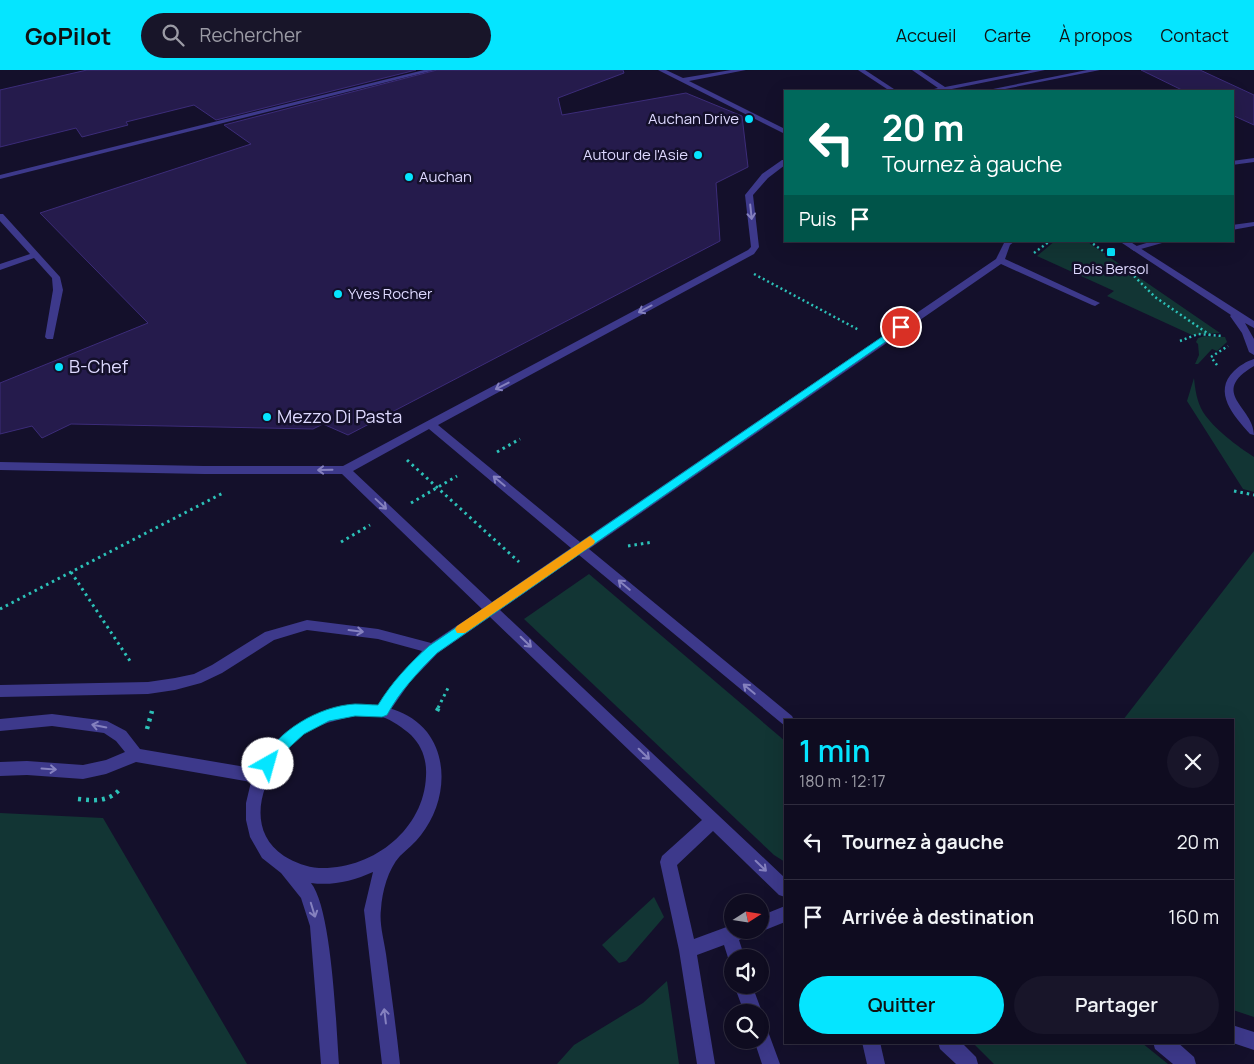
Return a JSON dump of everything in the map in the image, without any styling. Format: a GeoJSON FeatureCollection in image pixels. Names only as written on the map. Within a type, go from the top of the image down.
{"type":"FeatureCollection","features":[{"type":"Feature","properties":{"kind":"street"},"geometry":{"type":"LineString","coordinates":[[0,178],[432,70]]}},
{"type":"Feature","properties":{"kind":"street"},"geometry":{"type":"LineString","coordinates":[[661,70],[784,131]]}},
{"type":"Feature","properties":{"kind":"street"},"geometry":{"type":"LineString","coordinates":[[682,80],[743,70]]}},
{"type":"Feature","properties":{"kind":"street"},"geometry":{"type":"LineString","coordinates":[[861,70],[892,90]]}},
{"type":"Feature","properties":{"kind":"street"},"geometry":{"type":"LineString","coordinates":[[915,70],[944,89]]}},
{"type":"Feature","properties":{"kind":"street"},"geometry":{"type":"LineString","coordinates":[[936,90],[1042,70]]}},
{"type":"Feature","properties":{"kind":"street"},"geometry":{"type":"LineString","coordinates":[[991,90],[1097,70]]}},
{"type":"Feature","properties":{"kind":"street"},"geometry":{"type":"LineString","coordinates":[[1234,163],[1254,160]]}},
{"type":"Feature","properties":{"kind":"street"},"geometry":{"type":"LineString","coordinates":[[0,466],[204,470],[345,470],[751,252],[754,247],[749,195],[765,176],[784,163]]}},
{"type":"Feature","properties":{"kind":"street"},"geometry":{"type":"LineString","coordinates":[[0,216],[56,277],[57,283],[50,337]]}},
{"type":"Feature","properties":{"kind":"street"},"geometry":{"type":"LineString","coordinates":[[1234,228],[1254,224]]}},
{"type":"Feature","properties":{"kind":"street"},"geometry":{"type":"LineString","coordinates":[[382,711],[412,669],[433,649],[1000,260],[1006,242]]}},
{"type":"Feature","properties":{"kind":"street"},"geometry":{"type":"LineString","coordinates":[[1125,242],[1254,325]]}},
{"type":"Feature","properties":{"kind":"street"},"geometry":{"type":"LineString","coordinates":[[1134,248],[1161,242]]}},
{"type":"Feature","properties":{"kind":"street"},"geometry":{"type":"LineString","coordinates":[[0,267],[35,255]]}},
{"type":"Feature","properties":{"kind":"street"},"geometry":{"type":"LineString","coordinates":[[1000,260],[1095,303]]}},
{"type":"Feature","properties":{"kind":"street"},"geometry":{"type":"LineString","coordinates":[[1230,311],[1247,333],[1254,352]]}},
{"type":"Feature","properties":{"kind":"street"},"geometry":{"type":"LineString","coordinates":[[1254,362],[1239,369],[1230,381],[1229,396],[1238,414],[1254,431]]}},
{"type":"Feature","properties":{"kind":"street"},"geometry":{"type":"LineString","coordinates":[[430,424],[786,719]]}},
{"type":"Feature","properties":{"kind":"street"},"geometry":{"type":"LineString","coordinates":[[345,470],[784,888]]}},
{"type":"Feature","properties":{"kind":"street"},"geometry":{"type":"LineString","coordinates":[[0,691],[24,689],[148,688],[175,684],[196,679],[217,669],[270,636],[307,625],[378,634],[433,649]]}},
{"type":"Feature","properties":{"kind":"street"},"geometry":{"type":"LineString","coordinates":[[288,869],[312,876],[340,876],[367,868],[392,853],[414,832],[429,806],[435,780],[432,756],[422,735],[404,720],[382,711],[355,710],[327,716],[299,730],[276,751],[260,777],[253,804],[255,830],[268,852],[288,869],[308,893],[318,926],[330,1064]]}},
{"type":"Feature","properties":{"kind":"street"},"geometry":{"type":"LineString","coordinates":[[0,725],[52,720],[107,728],[121,736],[136,754]]}},
{"type":"Feature","properties":{"kind":"street"},"geometry":{"type":"LineString","coordinates":[[0,768],[83,772],[106,767],[136,754],[260,777]]}},
{"type":"Feature","properties":{"kind":"street"},"geometry":{"type":"LineString","coordinates":[[706,1064],[688,950],[668,862],[713,820]]}},
{"type":"Feature","properties":{"kind":"street"},"geometry":{"type":"LineString","coordinates":[[391,1064],[372,910],[379,878],[392,853]]}},
{"type":"Feature","properties":{"kind":"street"},"geometry":{"type":"LineString","coordinates":[[769,920],[784,914]]}},
{"type":"Feature","properties":{"kind":"street"},"geometry":{"type":"LineString","coordinates":[[688,950],[724,936]]}},
{"type":"Feature","properties":{"kind":"street"},"geometry":{"type":"LineString","coordinates":[[1234,1035],[1254,1041]]}},
{"type":"Feature","properties":{"kind":"street"},"geometry":{"type":"LineString","coordinates":[[871,1044],[876,1064]]}},
{"type":"Feature","properties":{"kind":"street"},"geometry":{"type":"LineString","coordinates":[[949,1044],[969,1064]]}},
{"type":"Feature","properties":{"kind":"street"},"geometry":{"type":"LineString","coordinates":[[1164,1044],[1187,1064]]}},
{"type":"Feature","properties":{"kind":"street"},"geometry":{"type":"LineString","coordinates":[[766,1049],[771,1064]]}},
{"type":"Feature","properties":{"kind":"path"},"geometry":{"type":"LineString","coordinates":[[1015,266],[1049,242]]}},
{"type":"Feature","properties":{"kind":"path"},"geometry":{"type":"LineString","coordinates":[[731,262],[881,341]]}},
{"type":"Feature","properties":{"kind":"path"},"geometry":{"type":"LineString","coordinates":[[1125,267],[1135,280],[1210,335]]}},
{"type":"Feature","properties":{"kind":"path"},"geometry":{"type":"LineString","coordinates":[[1180,341],[1198,334],[1230,336]]}},
{"type":"Feature","properties":{"kind":"path"},"geometry":{"type":"LineString","coordinates":[[1210,357],[1227,347],[1232,341]]}},
{"type":"Feature","properties":{"kind":"path"},"geometry":{"type":"LineString","coordinates":[[340,542],[437,488],[520,438]]}},
{"type":"Feature","properties":{"kind":"path"},"geometry":{"type":"LineString","coordinates":[[390,445],[536,578]]}},
{"type":"Feature","properties":{"kind":"path"},"geometry":{"type":"LineString","coordinates":[[1234,491],[1254,495]]}},
{"type":"Feature","properties":{"kind":"path"},"geometry":{"type":"LineString","coordinates":[[0,609],[224,493]]}},
{"type":"Feature","properties":{"kind":"path"},"geometry":{"type":"LineString","coordinates":[[437,711],[449,686]]}},
{"type":"Feature","properties":{"kind":"green space"},"geometry":{"type":"Polygon","coordinates":[[[1054,242],[1087,242],[1220,333],[1192,335],[1107,296],[1114,291],[1037,256],[1054,242]]]}},
{"type":"Feature","properties":{"kind":"green space"},"geometry":{"type":"Polygon","coordinates":[[[1205,336],[1225,337],[1227,342],[1217,351],[1212,349],[1198,364],[1195,364],[1199,355],[1196,342],[1198,338],[1205,336]]]}},
{"type":"Feature","properties":{"kind":"green space"},"geometry":{"type":"Polygon","coordinates":[[[1194,378],[1199,404],[1203,412],[1226,437],[1254,457],[1254,492],[1243,489],[1187,401],[1194,378]]]}},
{"type":"Feature","properties":{"kind":"green space"},"geometry":{"type":"Polygon","coordinates":[[[1254,551],[1254,1017],[1234,1010],[1234,719],[1124,719],[1254,551]]]}},
{"type":"Feature","properties":{"kind":"green space"},"geometry":{"type":"Polygon","coordinates":[[[589,574],[784,740],[784,861],[774,855],[524,619],[589,574]]]}},
{"type":"Feature","properties":{"kind":"green space"},"geometry":{"type":"Polygon","coordinates":[[[0,813],[103,818],[247,1064],[0,1064],[0,813]]]}},
{"type":"Feature","properties":{"kind":"green space"},"geometry":{"type":"Polygon","coordinates":[[[654,897],[664,917],[626,961],[619,963],[602,945],[654,897]]]}},
{"type":"Feature","properties":{"kind":"green space"},"geometry":{"type":"Polygon","coordinates":[[[667,981],[679,1064],[557,1064],[574,1045],[643,1003],[667,981]]]}},
{"type":"Feature","properties":{"kind":"green space"},"geometry":{"type":"Polygon","coordinates":[[[974,1044],[1143,1044],[1168,1064],[994,1064],[974,1044]]]}},
{"type":"Feature","properties":{"kind":"building"},"geometry":{"type":"Polygon","coordinates":[[[87,70],[416,70],[216,120],[194,105],[126,122],[128,125],[82,137],[76,128],[0,147],[0,90],[87,70]]]}},
{"type":"Feature","properties":{"kind":"building"},"geometry":{"type":"Polygon","coordinates":[[[437,70],[623,70],[624,73],[558,98],[562,115],[686,93],[742,116],[748,167],[716,183],[720,241],[348,435],[323,424],[313,429],[71,424],[42,438],[32,426],[0,434],[0,383],[148,323],[40,213],[251,144],[224,125],[437,70]]]}},
{"type":"Feature","properties":{"kind":"building"},"geometry":{"type":"Polygon","coordinates":[[[1141,70],[1200,70],[1254,95],[1254,125],[1234,116],[1234,90],[1182,90],[1141,70]]]}},
{"type":"Feature","properties":{"kind":"slow traffic"},"geometry":{"type":"LineString","coordinates":[[461,629],[590,541]]}},
{"type":"Feature","properties":{"kind":"place","name":"Auchan Drive"},"geometry":{"type":"Point","coordinates":[749,119]}},
{"type":"Feature","properties":{"kind":"place","name":"Autour de l'Asie"},"geometry":{"type":"Point","coordinates":[698,155]}},
{"type":"Feature","properties":{"kind":"place","name":"Auchan"},"geometry":{"type":"Point","coordinates":[409,177]}},
{"type":"Feature","properties":{"kind":"place","name":"Bois Bersol"},"geometry":{"type":"Point","coordinates":[1111,252]}},
{"type":"Feature","properties":{"kind":"place","name":"Yves Rocher"},"geometry":{"type":"Point","coordinates":[338,294]}},
{"type":"Feature","properties":{"kind":"place","name":"B-Chef"},"geometry":{"type":"Point","coordinates":[59,367]}},
{"type":"Feature","properties":{"kind":"place","name":"Mezzo Di Pasta"},"geometry":{"type":"Point","coordinates":[267,417]}},
{"type":"Feature","properties":{"kind":"route"},"geometry":{"type":"LineString","coordinates":[[268,764],[276,751],[299,730],[327,716],[355,710],[382,711],[412,669],[433,649],[901,327]]}}]}
